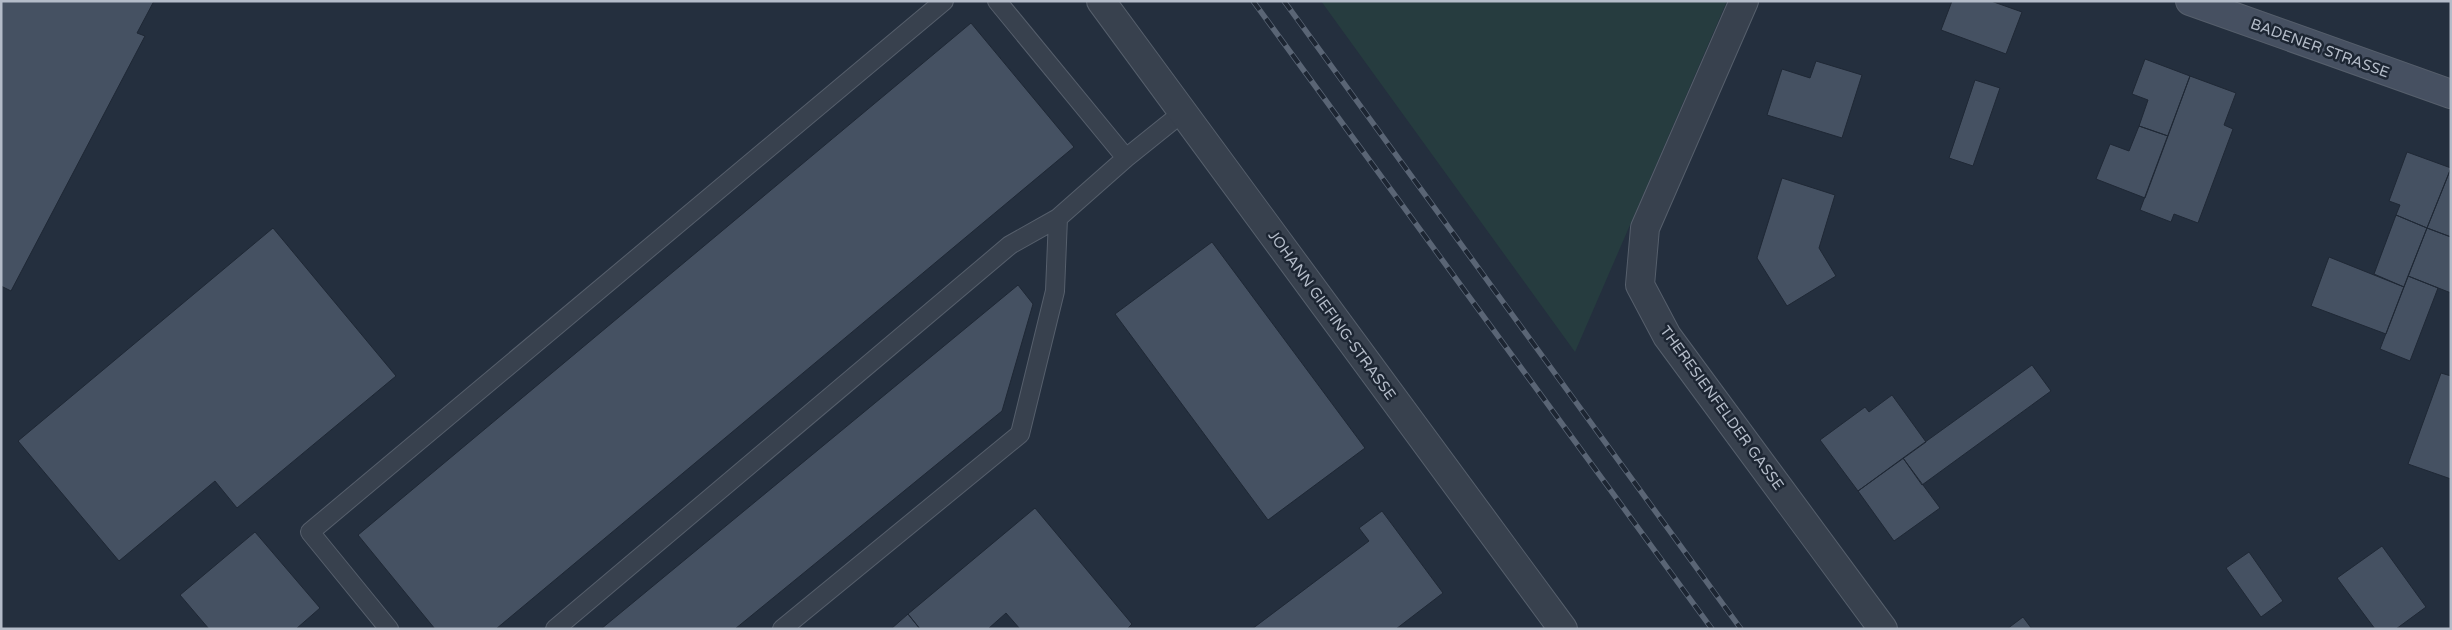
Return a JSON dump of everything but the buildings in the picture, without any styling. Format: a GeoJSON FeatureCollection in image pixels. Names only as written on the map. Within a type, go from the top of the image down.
{"type":"FeatureCollection","features":[{"type":"Feature","properties":{"kind":"street","name":"JOHANN GIEFING-STRASSE"},"geometry":{"type":"LineString","coordinates":[[1101,1],[1563,629]]}},
{"type":"Feature","properties":{"kind":"street","name":"THERESIENFELDER GASSE"},"geometry":{"type":"LineString","coordinates":[[1744,1],[1645,228],[1640,286],[1667,336],[1883,629]]}},
{"type":"Feature","properties":{"kind":"street","name":"BADENER STRASSE"},"geometry":{"type":"LineString","coordinates":[[2190,1],[2451,94]]}},
{"type":"Feature","properties":{"kind":"lane"},"geometry":{"type":"LineString","coordinates":[[388,629],[310,532],[944,1]]}},
{"type":"Feature","properties":{"kind":"lane"},"geometry":{"type":"LineString","coordinates":[[997,1],[1126,158]]}},
{"type":"Feature","properties":{"kind":"lane"},"geometry":{"type":"LineString","coordinates":[[555,629],[1010,245],[1058,218],[1182,112]]}},
{"type":"Feature","properties":{"kind":"lane"},"geometry":{"type":"LineString","coordinates":[[782,629],[1020,434],[1055,291],[1058,218]]}},
{"type":"Feature","properties":{"kind":"green space"},"geometry":{"type":"Polygon","coordinates":[[[1321,1],[1727,1],[1575,352],[1321,1]]]}},
{"type":"Feature","properties":{"kind":"railway"},"geometry":{"type":"LineString","coordinates":[[1253,1],[1712,629]]}},
{"type":"Feature","properties":{"kind":"railway"},"geometry":{"type":"LineString","coordinates":[[1284,1],[1741,629]]}}]}
